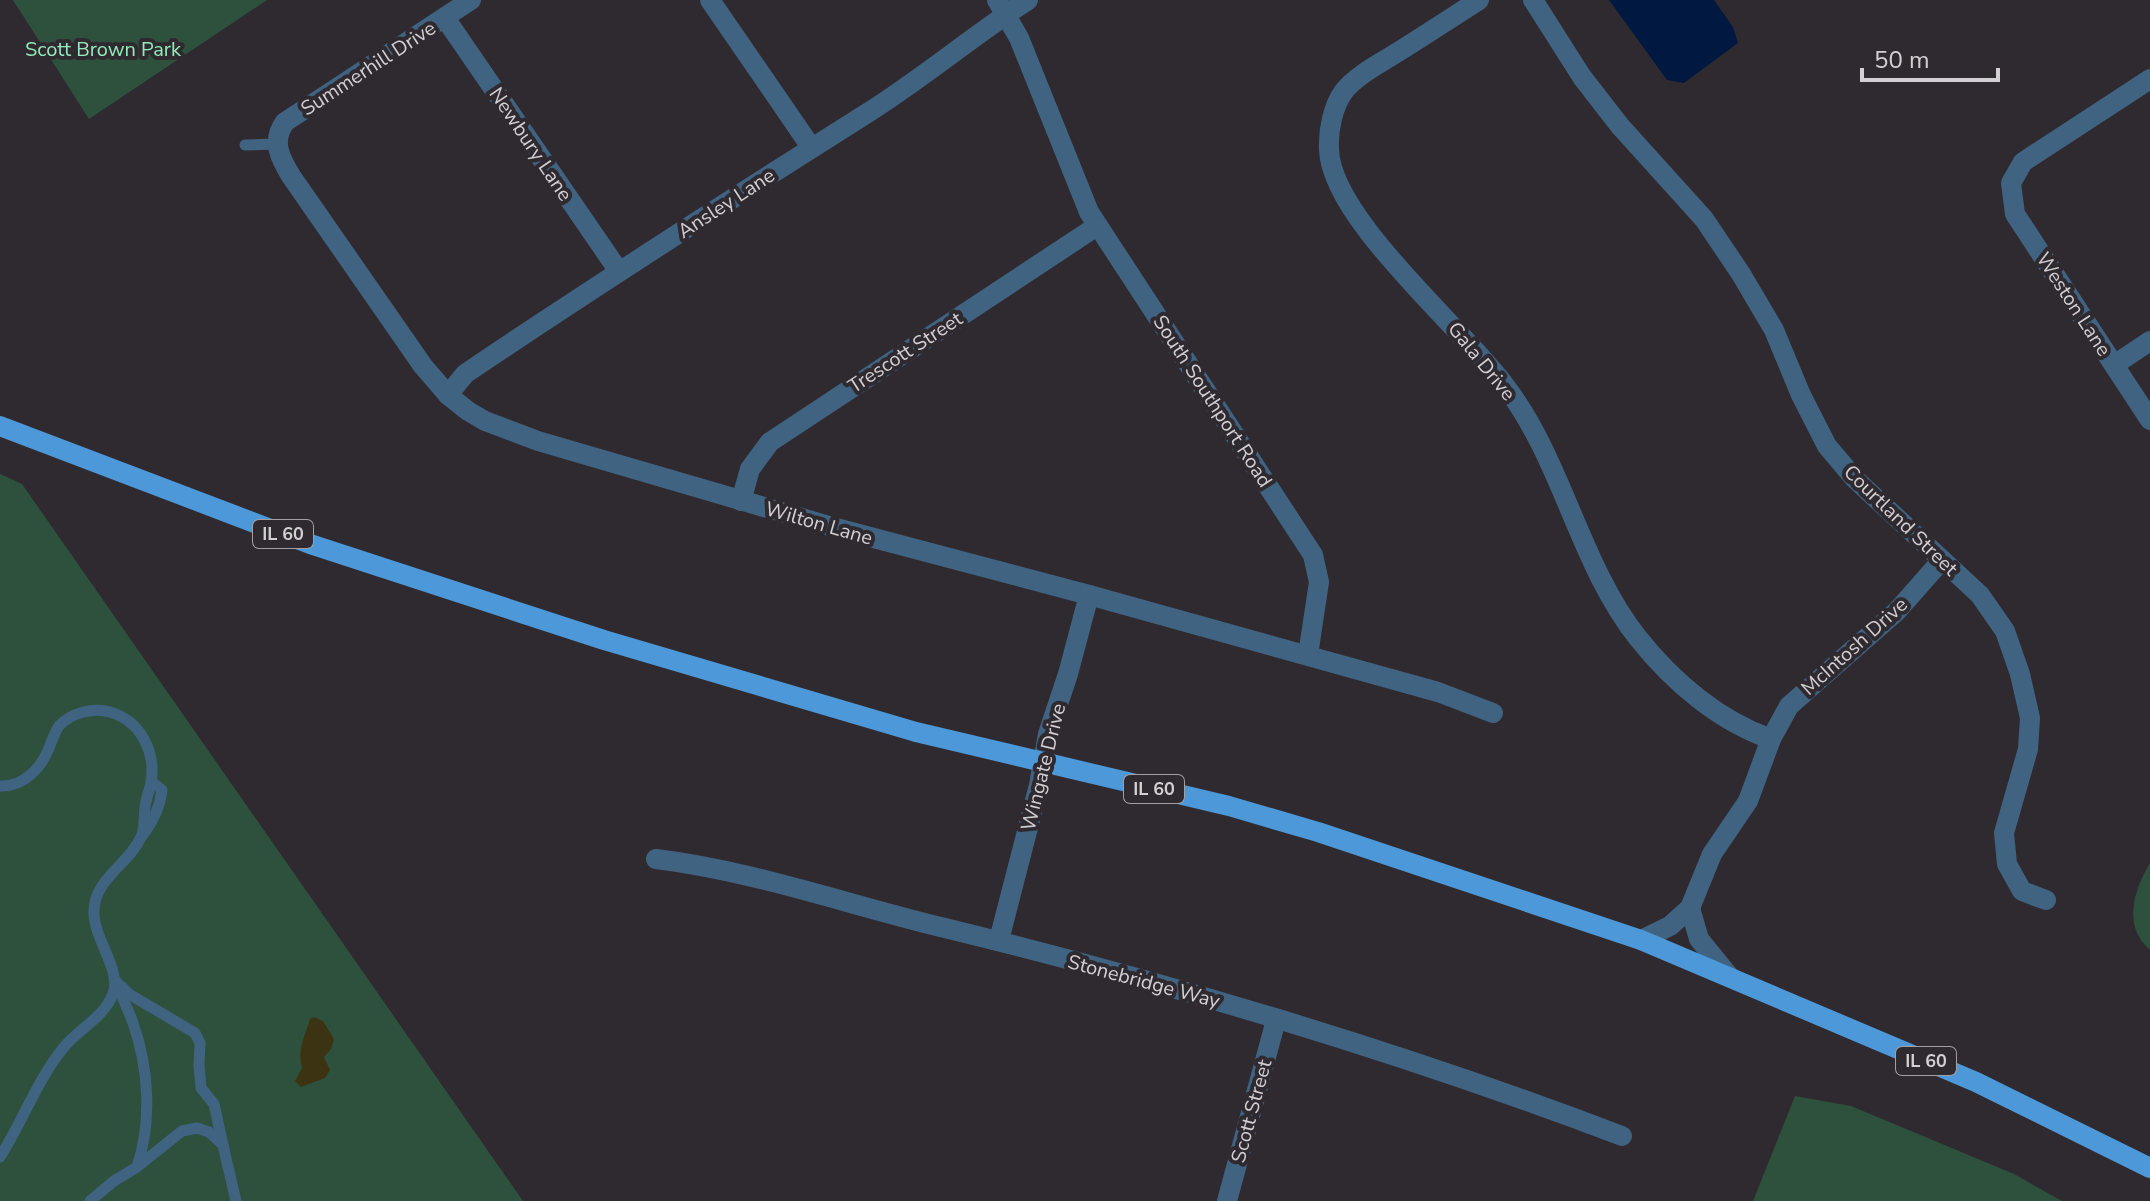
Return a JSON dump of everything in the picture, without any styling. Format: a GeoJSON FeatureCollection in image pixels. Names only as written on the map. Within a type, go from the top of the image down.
{"type":"FeatureCollection","features":[{"type":"Feature","properties":{"kind":"main road","name":"IL 60"},"geometry":{"type":"LineString","coordinates":[[0,426],[310,544],[604,640],[916,732],[1229,806],[1318,832],[1641,940],[1976,1082],[2150,1168]]}},
{"type":"Feature","properties":{"kind":"street","name":"Summerhill Drive"},"geometry":{"type":"LineString","coordinates":[[277,144],[285,122],[471,0]]}},
{"type":"Feature","properties":{"kind":"street"},"geometry":{"type":"LineString","coordinates":[[710,0],[811,147]]}},
{"type":"Feature","properties":{"kind":"street","name":"Ansley Lane"},"geometry":{"type":"LineString","coordinates":[[448,395],[465,374],[618,270],[892,97],[1002,7],[1028,0]]}},
{"type":"Feature","properties":{"kind":"street","name":"Gala Drive"},"geometry":{"type":"LineString","coordinates":[[1479,0],[1367,72],[1345,91],[1332,119],[1328,150],[1336,180],[1354,213],[1406,276],[1505,384],[1540,442],[1600,578],[1637,637],[1670,674],[1710,707],[1747,731],[1771,739]]}},
{"type":"Feature","properties":{"kind":"street","name":"Courtland Street"},"geometry":{"type":"LineString","coordinates":[[1533,0],[1582,77],[1620,126],[1704,219],[1741,274],[1774,330],[1801,395],[1827,446],[1855,479],[1980,595],[2005,631],[2020,674],[2030,718],[2028,749],[2004,833],[2007,864],[2022,891],[2046,900]]}},
{"type":"Feature","properties":{"kind":"street","name":"South Southport Road"},"geometry":{"type":"LineString","coordinates":[[1002,7],[1019,38],[1089,212],[1313,555],[1319,582],[1308,655]]}},
{"type":"Feature","properties":{"kind":"street","name":"Newbury Lane"},"geometry":{"type":"LineString","coordinates":[[445,18],[618,270]]}},
{"type":"Feature","properties":{"kind":"street","name":"Weston Lane"},"geometry":{"type":"LineString","coordinates":[[2150,79],[2023,162],[2011,183],[2015,214],[2150,420]]}},
{"type":"Feature","properties":{"kind":"street","name":"Wilton Lane"},"geometry":{"type":"LineString","coordinates":[[277,144],[278,154],[291,176],[423,366],[448,395],[485,421],[538,441],[741,501],[1308,655],[1438,692],[1493,713]]}},
{"type":"Feature","properties":{"kind":"street","name":"Trescott Street"},"geometry":{"type":"LineString","coordinates":[[741,501],[750,469],[770,442],[1097,226]]}},
{"type":"Feature","properties":{"kind":"street"},"geometry":{"type":"LineString","coordinates":[[2114,365],[2150,341]]}},
{"type":"Feature","properties":{"kind":"street","name":"McIntosh Drive"},"geometry":{"type":"LineString","coordinates":[[1690,908],[1712,854],[1748,801],[1771,739],[1789,706],[1897,611],[1942,560]]}},
{"type":"Feature","properties":{"kind":"street","name":"Wingate Drive"},"geometry":{"type":"LineString","coordinates":[[999,940],[1048,734],[1089,595]]}},
{"type":"Feature","properties":{"kind":"street","name":"Stonebridge Way"},"geometry":{"type":"LineString","coordinates":[[656,859],[743,875],[999,940],[1230,1004],[1487,1085],[1622,1136]]}},
{"type":"Feature","properties":{"kind":"street"},"geometry":{"type":"LineString","coordinates":[[1641,940],[1670,926],[1690,908],[1699,939],[1729,976]]}},
{"type":"Feature","properties":{"kind":"street","name":"Scott Street"},"geometry":{"type":"LineString","coordinates":[[1227,1201],[1276,1020]]}},
{"type":"Feature","properties":{"kind":"lane"},"geometry":{"type":"LineString","coordinates":[[245,145],[277,144]]}},
{"type":"Feature","properties":{"kind":"lane"},"geometry":{"type":"LineString","coordinates":[[0,786],[21,781],[35,771],[47,753],[58,726],[77,713],[109,711],[128,720],[144,737],[151,755],[151,781],[162,790],[161,802],[153,822],[104,881],[94,912],[99,937],[141,1052],[146,1086],[146,1136],[137,1167]]}},
{"type":"Feature","properties":{"kind":"lane"},"geometry":{"type":"LineString","coordinates":[[117,981],[129,994],[195,1033],[200,1043],[201,1088],[214,1104],[236,1201]]}},
{"type":"Feature","properties":{"kind":"lane"},"geometry":{"type":"LineString","coordinates":[[0,1157],[35,1089],[65,1046],[106,1008],[117,981]]}},
{"type":"Feature","properties":{"kind":"lane"},"geometry":{"type":"LineString","coordinates":[[90,1201],[182,1131],[197,1128],[209,1132],[223,1145]]}},
{"type":"Feature","properties":{"kind":"green space","name":"Scott Brown Park"},"geometry":{"type":"Polygon","coordinates":[[[13,0],[267,0],[89,119],[13,0]]]}},
{"type":"Feature","properties":{"kind":"green space"},"geometry":{"type":"Polygon","coordinates":[[[0,474],[22,484],[523,1201],[0,1201],[0,474]]]}},
{"type":"Feature","properties":{"kind":"green space"},"geometry":{"type":"Polygon","coordinates":[[[2150,863],[2150,950],[2141,940],[2133,919],[2139,885],[2150,863]]]}},
{"type":"Feature","properties":{"kind":"green space"},"geometry":{"type":"Polygon","coordinates":[[[1795,1096],[1851,1106],[2014,1174],[2062,1201],[1753,1201],[1795,1096]]]}},
{"type":"Feature","properties":{"kind":"sand"},"geometry":{"type":"Polygon","coordinates":[[[314,1017],[323,1021],[334,1039],[324,1057],[330,1070],[325,1078],[301,1087],[295,1081],[302,1068],[301,1048],[310,1019],[314,1017]]]}},
{"type":"Feature","properties":{"kind":"water"},"geometry":{"type":"Polygon","coordinates":[[[1609,0],[1714,0],[1733,27],[1738,43],[1684,83],[1667,80],[1609,0]]]}}]}
